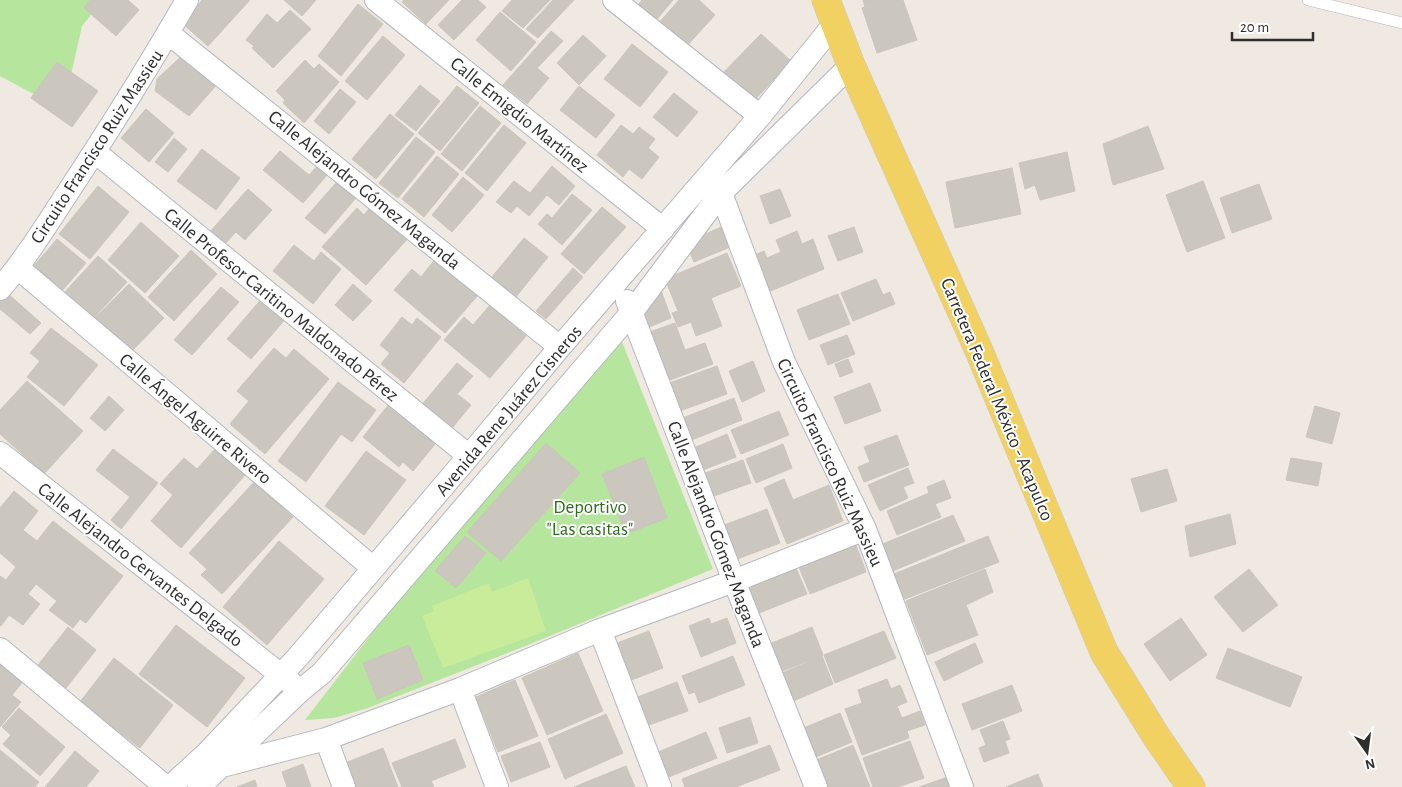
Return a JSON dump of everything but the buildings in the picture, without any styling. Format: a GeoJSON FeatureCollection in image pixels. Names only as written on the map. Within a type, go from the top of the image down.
{"type":"FeatureCollection","features":[{"type":"Feature","properties":{"kind":"main road","name":"Carretera Federal México - Acapulco"},"geometry":{"type":"LineString","coordinates":[[831,12],[851,64],[980,353],[1104,652],[1156,736],[1192,787]]}},
{"type":"Feature","properties":{"kind":"street","name":"Circuito Francisco Ruiz Massieu"},"geometry":{"type":"LineString","coordinates":[[0,290],[18,268],[95,152],[187,0]]}},
{"type":"Feature","properties":{"kind":"street","name":"Calle Emigdio Martínez"},"geometry":{"type":"LineString","coordinates":[[376,0],[663,229]]}},
{"type":"Feature","properties":{"kind":"street"},"geometry":{"type":"LineString","coordinates":[[614,0],[760,116]]}},
{"type":"Feature","properties":{"kind":"street","name":"Avenida Rene Juárez Cisneros"},"geometry":{"type":"LineString","coordinates":[[199,787],[213,760],[281,674],[469,456],[560,346],[618,282],[760,116],[831,12]]}},
{"type":"Feature","properties":{"kind":"street","name":"Calle Alejandro Gómez Maganda"},"geometry":{"type":"LineString","coordinates":[[168,33],[560,346]]}},
{"type":"Feature","properties":{"kind":"street","name":"Avenida Rene Juárez Cisneros"},"geometry":{"type":"LineString","coordinates":[[170,787],[213,760],[322,673],[632,312],[722,193],[851,64]]}},
{"type":"Feature","properties":{"kind":"street","name":"Calle Profesor Caritino Maldonado Pérez"},"geometry":{"type":"LineString","coordinates":[[95,152],[469,456]]}},
{"type":"Feature","properties":{"kind":"street","name":"Circuito Francisco Ruiz Massieu"},"geometry":{"type":"LineString","coordinates":[[722,193],[784,362],[866,529],[962,787]]}},
{"type":"Feature","properties":{"kind":"street","name":"Calle Ángel Aguirre Rivero"},"geometry":{"type":"LineString","coordinates":[[18,268],[373,568]]}},
{"type":"Feature","properties":{"kind":"street","name":"Calle Alejandro Gómez Maganda"},"geometry":{"type":"LineString","coordinates":[[618,282],[632,312],[734,581],[816,787]]}},
{"type":"Feature","properties":{"kind":"street","name":"Calle Alejandro Cervantes Delgado"},"geometry":{"type":"LineString","coordinates":[[0,453],[281,674],[300,691]]}},
{"type":"Feature","properties":{"kind":"street","name":"Avenida Rene Juárez Cisneros"},"geometry":{"type":"LineString","coordinates":[[213,760],[326,738],[460,689],[600,630],[734,581],[866,529]]}},
{"type":"Feature","properties":{"kind":"street"},"geometry":{"type":"LineString","coordinates":[[600,630],[660,787]]}},
{"type":"Feature","properties":{"kind":"street"},"geometry":{"type":"LineString","coordinates":[[0,648],[166,787]]}},
{"type":"Feature","properties":{"kind":"street"},"geometry":{"type":"LineString","coordinates":[[460,689],[497,787]]}},
{"type":"Feature","properties":{"kind":"street"},"geometry":{"type":"LineString","coordinates":[[326,738],[344,787]]}},
{"type":"Feature","properties":{"kind":"lane"},"geometry":{"type":"LineString","coordinates":[[1308,0],[1402,23]]}},
{"type":"Feature","properties":{"kind":"green space"},"geometry":{"type":"Polygon","coordinates":[[[0,0],[103,0],[82,26],[63,110],[0,76],[0,0]]]}},
{"type":"Feature","properties":{"kind":"green space","name":"Deportivo \"Las casitas\""},"geometry":{"type":"Polygon","coordinates":[[[622,342],[713,569],[368,708],[334,718],[305,720],[373,632],[398,593],[622,342]]]}},
{"type":"Feature","properties":{"kind":"green space"},"geometry":{"type":"Polygon","coordinates":[[[528,578],[546,631],[443,668],[422,616],[434,611],[432,606],[489,583],[492,592],[528,578]]]}}]}
